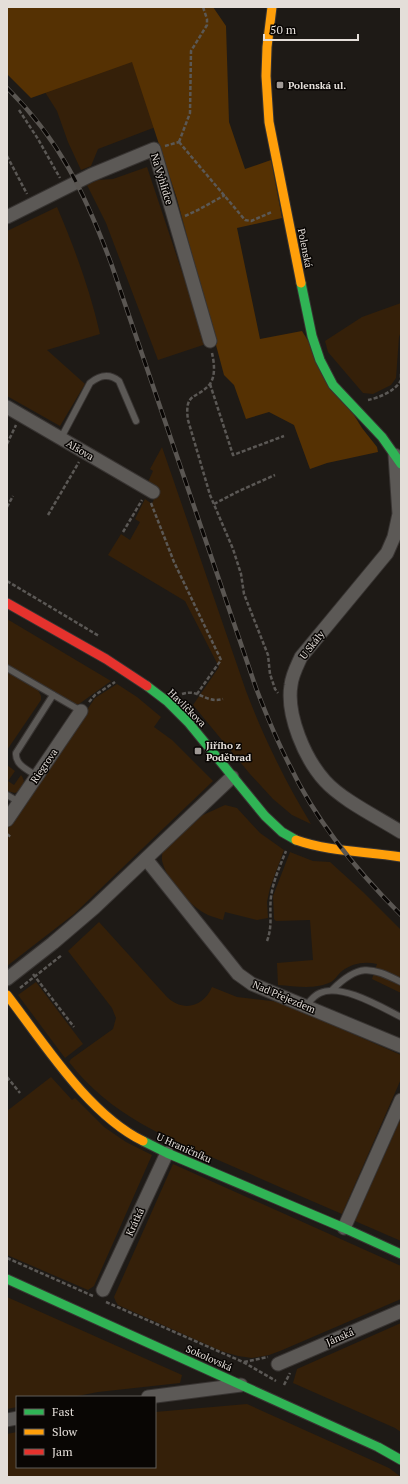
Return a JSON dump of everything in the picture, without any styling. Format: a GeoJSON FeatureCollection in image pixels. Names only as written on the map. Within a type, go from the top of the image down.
{"type":"FeatureCollection","features":[{"type":"Feature","properties":{"kind":"street","name":"Polenská"},"geometry":{"type":"LineString","coordinates":[[272,7],[267,47],[266,76],[270,122],[312,336],[320,360],[333,385],[382,437],[398,459]]}},
{"type":"Feature","properties":{"kind":"street","name":"Na Vyhlídce"},"geometry":{"type":"LineString","coordinates":[[7,217],[65,188],[154,149],[210,340]]}},
{"type":"Feature","properties":{"kind":"street","name":"Alšova"},"geometry":{"type":"LineString","coordinates":[[7,408],[85,452],[150,494]]}},
{"type":"Feature","properties":{"kind":"street","name":"U Skály"},"geometry":{"type":"LineString","coordinates":[[398,459],[399,514],[394,537],[387,552],[301,657],[294,670],[290,686],[295,727],[301,745],[325,781],[341,795],[401,832]]}},
{"type":"Feature","properties":{"kind":"street","name":"Havlíčkova"},"geometry":{"type":"LineString","coordinates":[[7,603],[106,659],[168,702],[188,722],[264,816],[293,839],[319,847],[401,858]]}},
{"type":"Feature","properties":{"kind":"street","name":"Riegrova"},"geometry":{"type":"LineString","coordinates":[[7,820],[81,711]]}},
{"type":"Feature","properties":{"kind":"street"},"geometry":{"type":"LineString","coordinates":[[7,978],[94,908],[232,777]]}},
{"type":"Feature","properties":{"kind":"street","name":"Nad Přejezdem"},"geometry":{"type":"LineString","coordinates":[[146,859],[238,974],[252,984],[401,1046]]}},
{"type":"Feature","properties":{"kind":"street","name":"U Hraničníku"},"geometry":{"type":"LineString","coordinates":[[7,996],[58,1062],[89,1099],[109,1119],[129,1134],[167,1153],[344,1228],[401,1254]]}},
{"type":"Feature","properties":{"kind":"street"},"geometry":{"type":"LineString","coordinates":[[344,1228],[401,1100]]}},
{"type":"Feature","properties":{"kind":"street","name":"Krátká"},"geometry":{"type":"LineString","coordinates":[[103,1290],[167,1153]]}},
{"type":"Feature","properties":{"kind":"street","name":"Sokolovská"},"geometry":{"type":"LineString","coordinates":[[7,1279],[378,1447],[401,1460]]}},
{"type":"Feature","properties":{"kind":"street","name":"Jánská"},"geometry":{"type":"LineString","coordinates":[[278,1364],[401,1310]]}},
{"type":"Feature","properties":{"kind":"street"},"geometry":{"type":"LineString","coordinates":[[156,1396],[241,1385]]}},
{"type":"Feature","properties":{"kind":"lane"},"geometry":{"type":"LineString","coordinates":[[60,438],[90,383],[96,378],[104,375],[114,377],[119,381],[136,421]]}},
{"type":"Feature","properties":{"kind":"lane"},"geometry":{"type":"LineString","coordinates":[[7,668],[81,711]]}},
{"type":"Feature","properties":{"kind":"lane"},"geometry":{"type":"LineString","coordinates":[[37,776],[18,762],[16,753],[53,695]]}},
{"type":"Feature","properties":{"kind":"lane"},"geometry":{"type":"LineString","coordinates":[[7,795],[19,802]]}},
{"type":"Feature","properties":{"kind":"lane"},"geometry":{"type":"LineString","coordinates":[[332,990],[342,980],[352,974],[366,970],[380,971],[401,982]]}},
{"type":"Feature","properties":{"kind":"lane"},"geometry":{"type":"LineString","coordinates":[[306,1006],[312,998],[321,992],[332,990],[364,999],[401,1016]]}},
{"type":"Feature","properties":{"kind":"path"},"geometry":{"type":"LineString","coordinates":[[202,7],[207,19],[207,25],[191,51],[190,113],[179,142],[245,220],[251,221],[274,211]]}},
{"type":"Feature","properties":{"kind":"path"},"geometry":{"type":"LineString","coordinates":[[19,110],[38,139],[65,188]]}},
{"type":"Feature","properties":{"kind":"path"},"geometry":{"type":"LineString","coordinates":[[7,156],[33,205]]}},
{"type":"Feature","properties":{"kind":"path"},"geometry":{"type":"LineString","coordinates":[[175,219],[198,210],[225,195]]}},
{"type":"Feature","properties":{"kind":"path"},"geometry":{"type":"LineString","coordinates":[[210,340],[214,363],[213,377],[210,384],[194,395],[189,401],[187,410],[188,420],[210,495],[234,549],[244,594],[268,655],[270,674],[275,689],[281,696],[291,699]]}},
{"type":"Feature","properties":{"kind":"path"},"geometry":{"type":"LineString","coordinates":[[363,398],[368,400],[377,398],[394,388],[400,380],[401,374]]}},
{"type":"Feature","properties":{"kind":"path"},"geometry":{"type":"LineString","coordinates":[[210,384],[233,455],[284,436]]}},
{"type":"Feature","properties":{"kind":"path"},"geometry":{"type":"LineString","coordinates":[[7,444],[21,415]]}},
{"type":"Feature","properties":{"kind":"path"},"geometry":{"type":"LineString","coordinates":[[48,515],[85,452]]}},
{"type":"Feature","properties":{"kind":"path"},"geometry":{"type":"LineString","coordinates":[[214,504],[275,475]]}},
{"type":"Feature","properties":{"kind":"path"},"geometry":{"type":"LineString","coordinates":[[122,532],[150,494]]}},
{"type":"Feature","properties":{"kind":"path"},"geometry":{"type":"LineString","coordinates":[[150,494],[174,562],[221,660],[197,694]]}},
{"type":"Feature","properties":{"kind":"path"},"geometry":{"type":"LineString","coordinates":[[7,507],[13,496]]}},
{"type":"Feature","properties":{"kind":"path"},"geometry":{"type":"LineString","coordinates":[[95,695],[117,681],[110,677]]}},
{"type":"Feature","properties":{"kind":"path"},"geometry":{"type":"LineString","coordinates":[[177,696],[186,693],[197,694],[215,701],[223,699]]}},
{"type":"Feature","properties":{"kind":"path"},"geometry":{"type":"LineString","coordinates":[[7,834],[11,837]]}},
{"type":"Feature","properties":{"kind":"path"},"geometry":{"type":"LineString","coordinates":[[267,941],[270,932],[272,888],[283,858]]}},
{"type":"Feature","properties":{"kind":"path"},"geometry":{"type":"LineString","coordinates":[[7,996],[35,977],[62,955]]}},
{"type":"Feature","properties":{"kind":"path"},"geometry":{"type":"LineString","coordinates":[[25,964],[74,1027]]}},
{"type":"Feature","properties":{"kind":"path"},"geometry":{"type":"LineString","coordinates":[[7,1077],[20,1093]]}},
{"type":"Feature","properties":{"kind":"path"},"geometry":{"type":"LineString","coordinates":[[7,1258],[243,1362],[276,1381]]}},
{"type":"Feature","properties":{"kind":"path"},"geometry":{"type":"LineString","coordinates":[[284,1385],[290,1372]]}},
{"type":"Feature","properties":{"kind":"shaded area"},"geometry":{"type":"Polygon","coordinates":[[[7,7],[213,7],[226,26],[229,122],[245,169],[271,160],[282,218],[237,228],[260,339],[302,331],[362,428],[377,447],[378,452],[327,463],[310,469],[294,425],[269,412],[246,419],[234,385],[224,375],[177,199],[132,62],[31,98],[7,74],[7,7]]]}},
{"type":"Feature","properties":{"kind":"shaded area"},"geometry":{"type":"Polygon","coordinates":[[[183,45],[186,117],[98,149],[91,166],[81,170],[68,142],[57,111],[38,81],[183,45]]]}},
{"type":"Feature","properties":{"kind":"shaded area"},"geometry":{"type":"Polygon","coordinates":[[[147,167],[206,344],[158,360],[106,223],[87,185],[98,180],[113,179],[147,167]]]}},
{"type":"Feature","properties":{"kind":"shaded area"},"geometry":{"type":"Polygon","coordinates":[[[57,207],[82,270],[100,334],[47,350],[85,384],[60,426],[7,396],[7,231],[57,207]]]}},
{"type":"Feature","properties":{"kind":"shaded area"},"geometry":{"type":"Polygon","coordinates":[[[401,303],[401,331],[399,337],[396,378],[391,385],[373,394],[363,393],[328,352],[325,341],[362,317],[401,303]]]}},
{"type":"Feature","properties":{"kind":"shaded area"},"geometry":{"type":"Polygon","coordinates":[[[162,447],[246,691],[292,792],[311,824],[292,815],[273,799],[250,774],[193,705],[219,667],[185,601],[108,555],[121,534],[130,540],[140,522],[135,519],[145,499],[152,504],[158,489],[148,482],[153,471],[150,469],[162,447]]]}},
{"type":"Feature","properties":{"kind":"shaded area"},"geometry":{"type":"Polygon","coordinates":[[[7,619],[111,681],[79,704],[75,705],[7,665],[7,619]]]}},
{"type":"Feature","properties":{"kind":"shaded area"},"geometry":{"type":"Polygon","coordinates":[[[7,672],[38,690],[41,700],[7,750],[7,672]]]}},
{"type":"Feature","properties":{"kind":"shaded area"},"geometry":{"type":"Polygon","coordinates":[[[117,684],[137,697],[161,717],[154,727],[172,740],[213,781],[74,914],[7,966],[7,829],[95,698],[117,684]]]}},
{"type":"Feature","properties":{"kind":"shaded area"},"geometry":{"type":"Polygon","coordinates":[[[7,765],[15,771],[8,781],[14,785],[21,775],[24,780],[22,788],[18,792],[15,793],[7,791],[7,765]]]}},
{"type":"Feature","properties":{"kind":"shaded area"},"geometry":{"type":"Polygon","coordinates":[[[225,805],[237,808],[260,833],[284,850],[270,888],[267,902],[268,918],[257,920],[225,912],[223,920],[208,915],[194,906],[181,893],[166,871],[162,860],[163,849],[203,815],[225,805]]]}},
{"type":"Feature","properties":{"kind":"shaded area"},"geometry":{"type":"Polygon","coordinates":[[[290,852],[313,861],[330,862],[401,930],[401,993],[372,979],[377,964],[368,963],[359,963],[350,966],[342,971],[332,981],[318,986],[305,987],[278,985],[277,963],[313,960],[310,920],[276,921],[274,919],[273,896],[290,852]]]}},
{"type":"Feature","properties":{"kind":"shaded area"},"geometry":{"type":"Polygon","coordinates":[[[99,922],[173,1002],[187,1006],[199,1003],[204,999],[212,987],[237,997],[280,1002],[401,1055],[401,1079],[342,1214],[181,1143],[140,1123],[103,1097],[85,1081],[69,1062],[71,1059],[113,1029],[116,1018],[112,1008],[68,951],[99,922]]]}},
{"type":"Feature","properties":{"kind":"shaded area"},"geometry":{"type":"Polygon","coordinates":[[[36,982],[83,1044],[65,1058],[18,995],[36,982]]]}},
{"type":"Feature","properties":{"kind":"shaded area"},"geometry":{"type":"Polygon","coordinates":[[[51,1077],[72,1100],[75,1098],[104,1127],[126,1142],[152,1155],[94,1286],[88,1290],[7,1255],[7,1111],[51,1077]]]}},
{"type":"Feature","properties":{"kind":"shaded area"},"geometry":{"type":"Polygon","coordinates":[[[401,1118],[401,1241],[355,1221],[401,1118]]]}},
{"type":"Feature","properties":{"kind":"shaded area"},"geometry":{"type":"Polygon","coordinates":[[[173,1164],[401,1266],[401,1299],[280,1351],[269,1355],[252,1358],[221,1351],[118,1305],[114,1297],[173,1164]]]}},
{"type":"Feature","properties":{"kind":"shaded area"},"geometry":{"type":"Polygon","coordinates":[[[7,1297],[182,1375],[180,1383],[98,1392],[77,1396],[16,1396],[16,1407],[7,1409],[7,1297]]]}},
{"type":"Feature","properties":{"kind":"shaded area"},"geometry":{"type":"Polygon","coordinates":[[[401,1323],[401,1432],[293,1383],[297,1369],[401,1323]]]}},
{"type":"Feature","properties":{"kind":"shaded area"},"geometry":{"type":"Polygon","coordinates":[[[247,1404],[389,1468],[401,1477],[7,1477],[7,1434],[16,1432],[16,1468],[156,1468],[156,1412],[247,1404]]]}},
{"type":"Feature","properties":{"kind":"railway"},"geometry":{"type":"LineString","coordinates":[[7,88],[26,108],[56,148],[81,191],[101,238],[111,263],[256,688],[281,747],[301,787],[325,827],[354,864],[401,915]]}},
{"type":"Feature","properties":{"kind":"traffic: fast"},"geometry":{"type":"LineString","coordinates":[[301,283],[312,336],[320,360],[333,385],[382,437],[401,464]]}},
{"type":"Feature","properties":{"kind":"traffic: fast"},"geometry":{"type":"LineString","coordinates":[[147,686],[168,702],[188,722],[265,816],[282,832],[296,840]]}},
{"type":"Feature","properties":{"kind":"traffic: fast"},"geometry":{"type":"LineString","coordinates":[[143,1141],[167,1153],[344,1228],[401,1254]]}},
{"type":"Feature","properties":{"kind":"traffic: fast"},"geometry":{"type":"LineString","coordinates":[[7,1279],[378,1447],[401,1460]]}},
{"type":"Feature","properties":{"kind":"traffic: slow"},"geometry":{"type":"LineString","coordinates":[[272,7],[267,47],[266,76],[269,122],[301,283]]}},
{"type":"Feature","properties":{"kind":"traffic: slow"},"geometry":{"type":"LineString","coordinates":[[296,840],[322,847],[401,857]]}},
{"type":"Feature","properties":{"kind":"traffic: slow"},"geometry":{"type":"LineString","coordinates":[[7,995],[68,1076],[86,1096],[104,1114],[123,1129],[143,1141]]}},
{"type":"Feature","properties":{"kind":"traffic: jam"},"geometry":{"type":"LineString","coordinates":[[7,603],[106,659],[147,686]]}},
{"type":"Feature","properties":{"kind":"place","name":"Polenská ul."},"geometry":{"type":"Point","coordinates":[280,85]}},
{"type":"Feature","properties":{"kind":"place","name":"Jiřího z Poděbrad"},"geometry":{"type":"Point","coordinates":[198,751]}}]}
